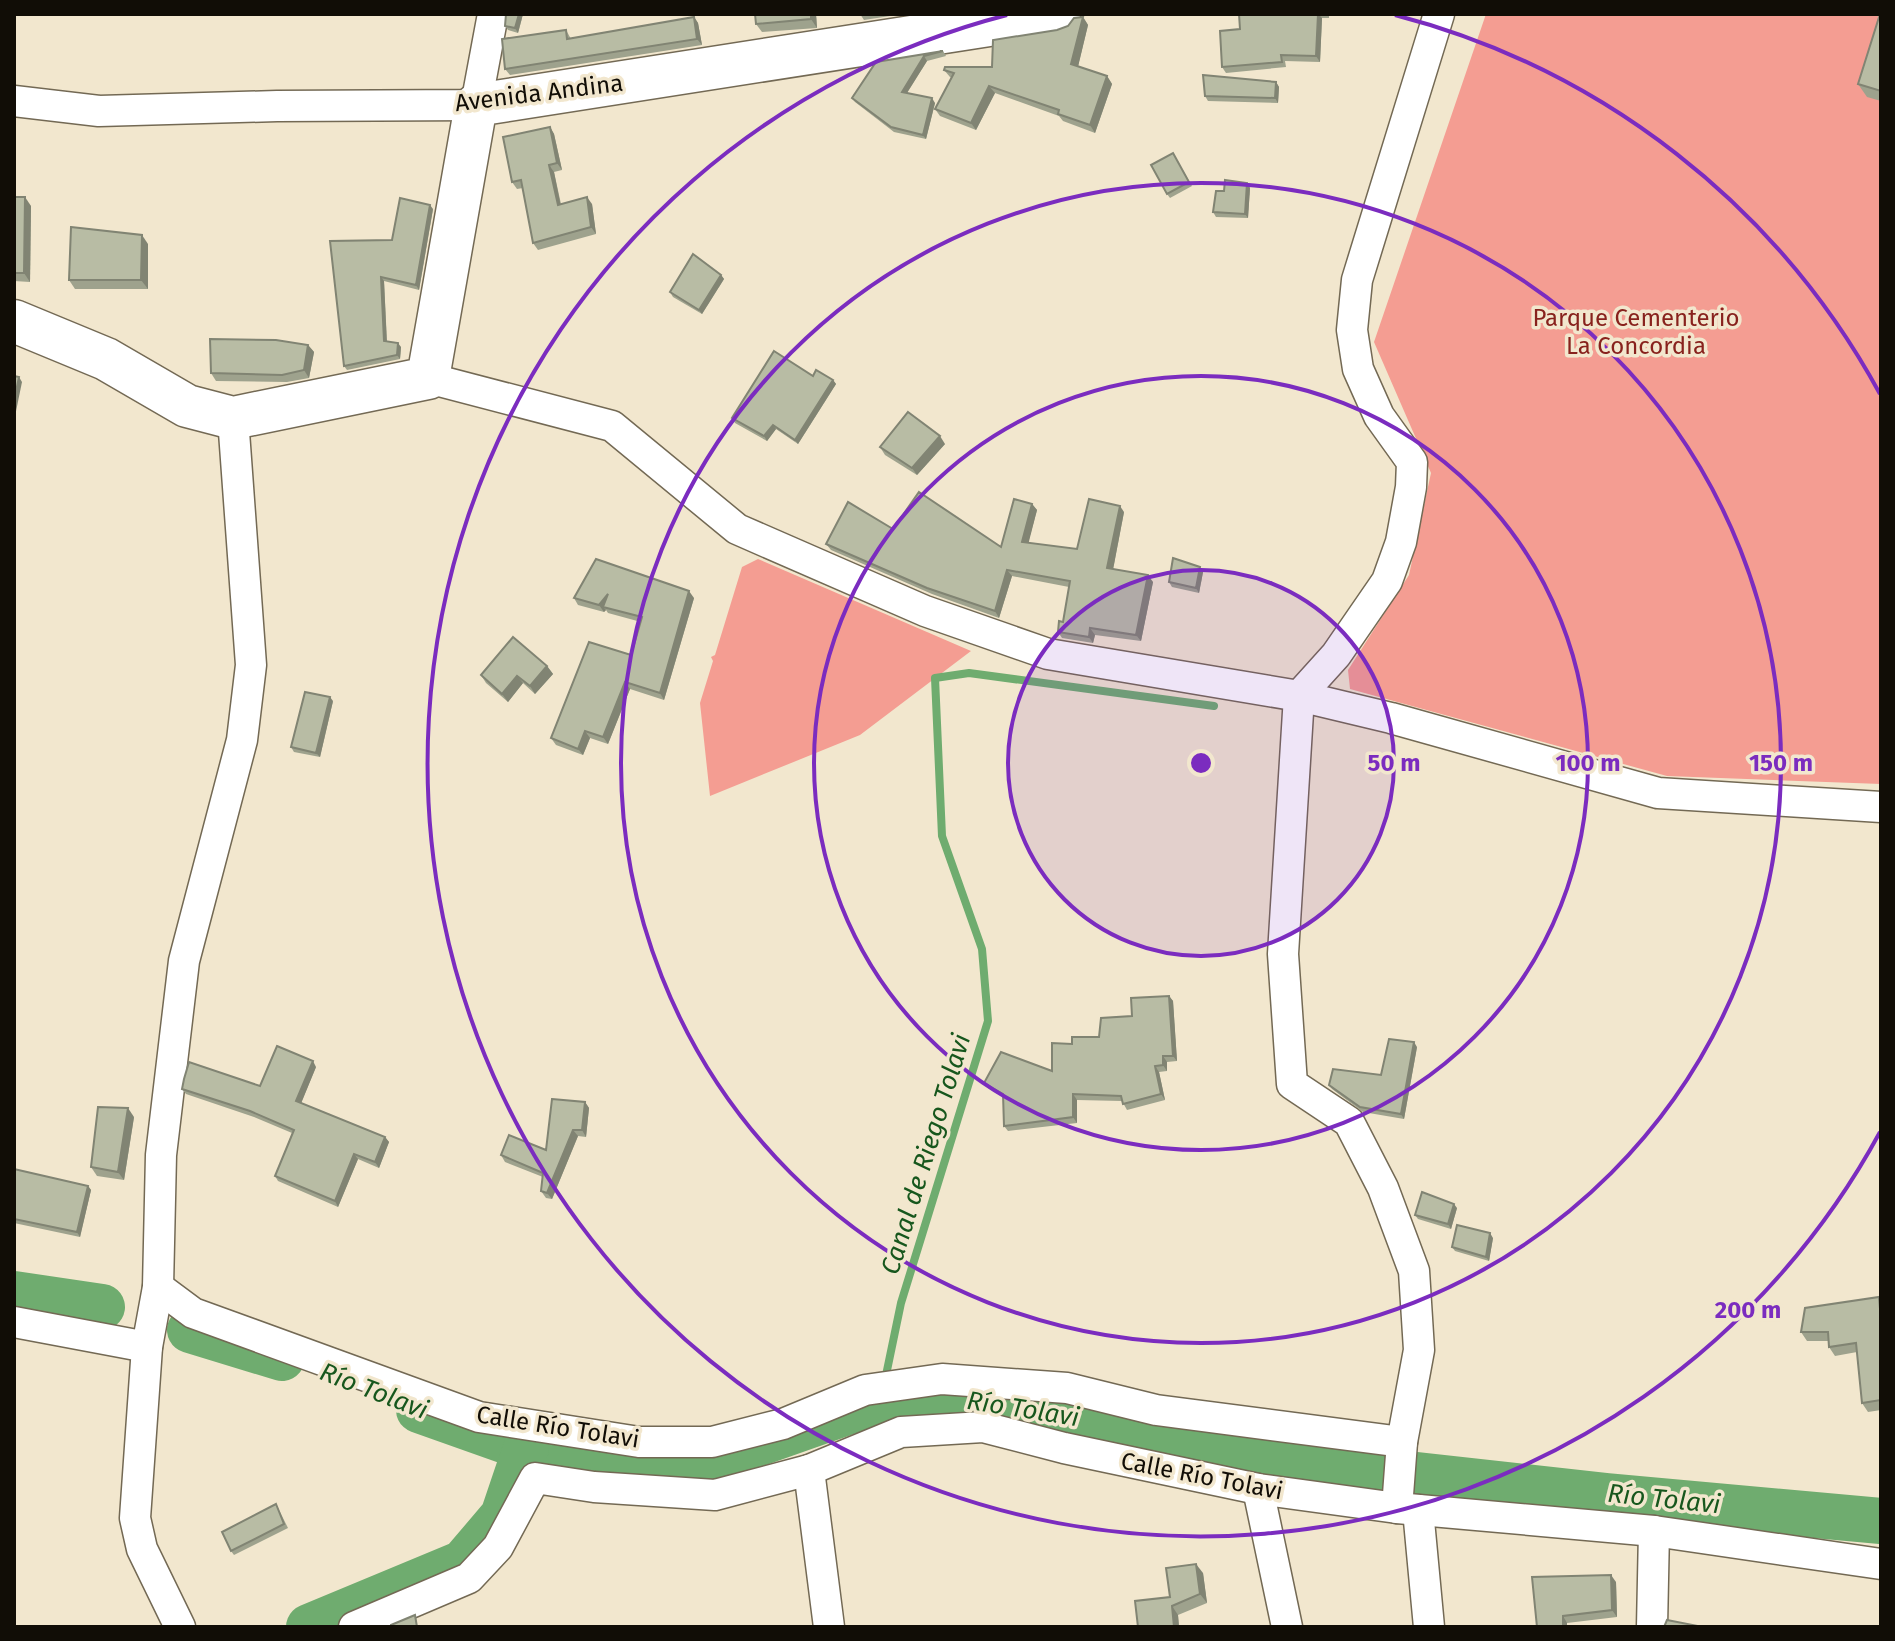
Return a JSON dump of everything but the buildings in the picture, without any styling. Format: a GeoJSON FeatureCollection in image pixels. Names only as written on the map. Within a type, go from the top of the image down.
{"type":"FeatureCollection","features":[{"type":"Feature","properties":{"kind":"street"},"geometry":{"type":"LineString","coordinates":[[428,378],[493,14]]}},
{"type":"Feature","properties":{"kind":"street","name":"Avenida Andina"},"geometry":{"type":"LineString","coordinates":[[14,101],[99,111],[476,105],[1059,14]]}},
{"type":"Feature","properties":{"kind":"street"},"geometry":{"type":"LineString","coordinates":[[1429,1627],[1404,1508],[1402,1443],[1419,1350],[1414,1271],[1383,1188],[1349,1122],[1292,1084],[1283,954],[1299,696],[1336,655],[1387,581],[1401,542],[1411,487],[1412,462],[1379,416],[1358,369],[1352,330],[1357,280],[1439,14]]}},
{"type":"Feature","properties":{"kind":"street"},"geometry":{"type":"LineString","coordinates":[[14,321],[106,359],[187,406],[233,418],[428,378],[612,426],[737,529],[925,611],[1048,654],[1299,696],[1391,718],[1658,793],[1881,807]]}},
{"type":"Feature","properties":{"kind":"street"},"geometry":{"type":"LineString","coordinates":[[180,1627],[142,1549],[135,1518],[147,1347],[158,1287],[161,1155],[184,961],[242,740],[251,665],[233,418]]}},
{"type":"Feature","properties":{"kind":"street","name":"Calle Río Tolavi"},"geometry":{"type":"LineString","coordinates":[[158,1287],[193,1313],[479,1417],[639,1442],[712,1442],[783,1424],[865,1390],[942,1379],[1067,1388],[1156,1410],[1402,1443]]}},
{"type":"Feature","properties":{"kind":"street"},"geometry":{"type":"LineString","coordinates":[[14,1322],[147,1347]]}},
{"type":"Feature","properties":{"kind":"street","name":"Calle Río Tolavi"},"geometry":{"type":"LineString","coordinates":[[354,1627],[469,1578],[498,1547],[535,1478],[594,1487],[715,1495],[809,1470],[901,1432],[983,1427],[1064,1448],[1258,1489],[1404,1508],[1654,1531],[1881,1564]]}},
{"type":"Feature","properties":{"kind":"street"},"geometry":{"type":"LineString","coordinates":[[809,1470],[829,1627]]}},
{"type":"Feature","properties":{"kind":"street"},"geometry":{"type":"LineString","coordinates":[[1258,1489],[1287,1627]]}},
{"type":"Feature","properties":{"kind":"street"},"geometry":{"type":"LineString","coordinates":[[1652,1627],[1654,1531]]}},
{"type":"Feature","properties":{"kind":"green space","name":"Parque Cementerio La Concordia"},"geometry":{"type":"Polygon","coordinates":[[[1486,14],[1881,14],[1881,784],[1667,776],[1350,689],[1348,670],[1409,575],[1431,473],[1374,342],[1486,14]]]}},
{"type":"Feature","properties":{"kind":"green space"},"geometry":{"type":"Polygon","coordinates":[[[758,559],[971,651],[860,735],[710,796],[700,703],[713,661],[711,657],[715,655],[742,567],[758,559]]]}},
{"type":"Feature","properties":{"kind":"waterway","name":"Canal de Riego Tolavi"},"geometry":{"type":"LineString","coordinates":[[885,1380],[901,1303],[988,1021],[982,949],[942,836],[935,678],[969,673],[1214,706]]}},
{"type":"Feature","properties":{"kind":"waterway","name":"Río Tolavi"},"geometry":{"type":"LineString","coordinates":[[14,1294],[102,1307]]}},
{"type":"Feature","properties":{"kind":"waterway","name":"Río Tolavi"},"geometry":{"type":"LineString","coordinates":[[190,1330],[282,1358]]}},
{"type":"Feature","properties":{"kind":"waterway","name":"Río Tolavi"},"geometry":{"type":"LineString","coordinates":[[419,1410],[526,1448],[652,1464],[717,1458],[881,1400],[964,1398],[1363,1469],[1607,1496],[1881,1521]]}},
{"type":"Feature","properties":{"kind":"waterway"},"geometry":{"type":"LineString","coordinates":[[309,1627],[463,1563],[503,1516],[526,1448]]}}]}
